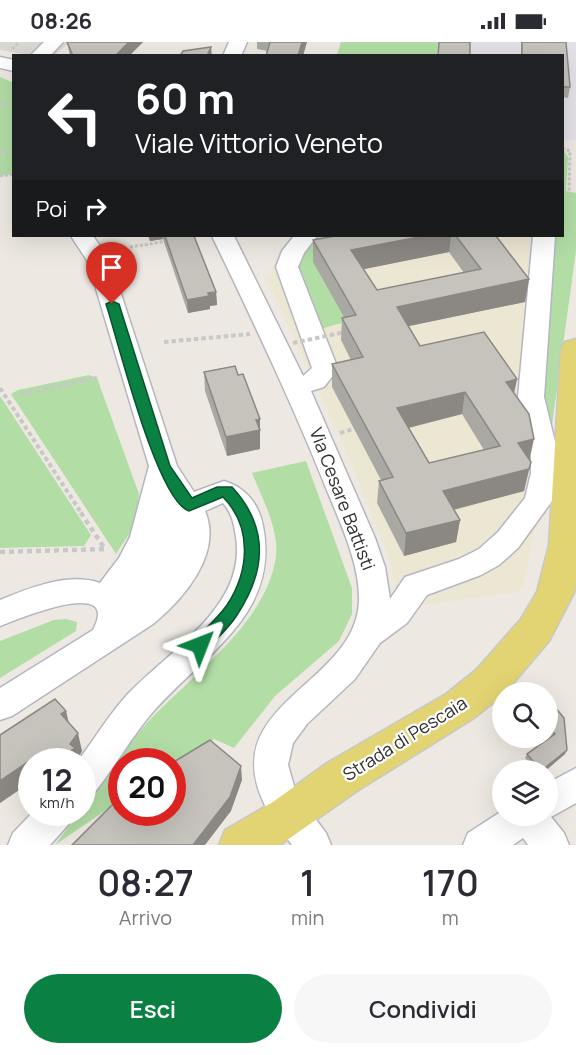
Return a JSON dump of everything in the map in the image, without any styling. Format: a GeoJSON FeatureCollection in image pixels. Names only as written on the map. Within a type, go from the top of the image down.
{"type":"FeatureCollection","features":[{"type":"Feature","properties":{"kind":"main road","name":"Strada di Pescaia"},"geometry":{"type":"LineString","coordinates":[[300,831],[342,777],[473,696],[502,670],[539,624],[555,593],[567,545],[576,350]]}},
{"type":"Feature","properties":{"kind":"main road"},"geometry":{"type":"LineString","coordinates":[[520,682],[545,653],[568,616],[576,597]]}},
{"type":"Feature","properties":{"kind":"main road","name":"Strada di Pescaia"},"geometry":{"type":"LineString","coordinates":[[300,831],[345,799],[465,728],[492,708]]}},
{"type":"Feature","properties":{"kind":"main road"},"geometry":{"type":"LineString","coordinates":[[241,845],[300,831]]}},
{"type":"Feature","properties":{"kind":"street"},"geometry":{"type":"LineString","coordinates":[[41,54],[54,42]]}},
{"type":"Feature","properties":{"kind":"street"},"geometry":{"type":"LineString","coordinates":[[0,613],[43,597],[101,608],[154,606],[179,578],[189,560],[196,532],[176,487],[99,248],[89,250],[82,237]]}},
{"type":"Feature","properties":{"kind":"street","name":"Via Cesare Battisti"},"geometry":{"type":"LineString","coordinates":[[223,237],[297,386],[369,566],[374,605],[367,635],[346,665],[293,714],[277,740],[273,768],[300,831]]}},
{"type":"Feature","properties":{"kind":"street"},"geometry":{"type":"LineString","coordinates":[[297,386],[315,381],[325,369],[287,267],[293,251],[305,237]]}},
{"type":"Feature","properties":{"kind":"street"},"geometry":{"type":"LineString","coordinates":[[367,635],[396,614],[412,589],[421,583],[470,567],[489,557],[521,525],[538,501],[544,481],[545,458],[533,414],[531,397],[544,237]]}},
{"type":"Feature","properties":{"kind":"street"},"geometry":{"type":"LineString","coordinates":[[0,706],[80,657],[101,608],[129,569],[146,540],[155,512],[176,487]]}},
{"type":"Feature","properties":{"kind":"street"},"geometry":{"type":"LineString","coordinates":[[96,763],[137,707],[216,630],[231,612],[247,584],[251,568],[252,541],[242,507],[233,495],[224,491],[176,487]]}},
{"type":"Feature","properties":{"kind":"street"},"geometry":{"type":"LineString","coordinates":[[558,796],[576,784]]}},
{"type":"Feature","properties":{"kind":"street"},"geometry":{"type":"LineString","coordinates":[[26,845],[44,826]]}},
{"type":"Feature","properties":{"kind":"street"},"geometry":{"type":"LineString","coordinates":[[481,845],[511,826]]}},
{"type":"Feature","properties":{"kind":"street"},"geometry":{"type":"LineString","coordinates":[[535,826],[551,845]]}},
{"type":"Feature","properties":{"kind":"path"},"geometry":{"type":"LineString","coordinates":[[8,60],[19,42]]}},
{"type":"Feature","properties":{"kind":"path"},"geometry":{"type":"LineString","coordinates":[[564,148],[570,151],[569,189],[576,189]]}},
{"type":"Feature","properties":{"kind":"path"},"geometry":{"type":"LineString","coordinates":[[130,247],[174,240]]}},
{"type":"Feature","properties":{"kind":"path"},"geometry":{"type":"LineString","coordinates":[[293,343],[351,330]]}},
{"type":"Feature","properties":{"kind":"path"},"geometry":{"type":"LineString","coordinates":[[164,342],[210,336],[233,336]]}},
{"type":"Feature","properties":{"kind":"path"},"geometry":{"type":"LineString","coordinates":[[21,394],[97,378]]}},
{"type":"Feature","properties":{"kind":"path"},"geometry":{"type":"LineString","coordinates":[[0,388],[105,549],[0,552]]}},
{"type":"Feature","properties":{"kind":"path"},"geometry":{"type":"LineString","coordinates":[[335,434],[353,429]]}},
{"type":"Feature","properties":{"kind":"shaded area"},"geometry":{"type":"Polygon","coordinates":[[[0,42],[70,42],[56,54],[22,54],[0,50],[0,42]]]}},
{"type":"Feature","properties":{"kind":"shaded area"},"geometry":{"type":"Polygon","coordinates":[[[438,42],[576,42],[576,141],[564,139],[564,54],[437,54],[438,42]]]}},
{"type":"Feature","properties":{"kind":"shaded area"},"geometry":{"type":"Polygon","coordinates":[[[295,237],[554,237],[542,348],[545,511],[536,525],[524,583],[518,592],[409,607],[395,599],[391,563],[345,449],[267,280],[282,250],[295,237]]]}},
{"type":"Feature","properties":{"kind":"green space"},"geometry":{"type":"Polygon","coordinates":[[[341,42],[438,42],[437,54],[337,54],[341,42]]]}},
{"type":"Feature","properties":{"kind":"green space"},"geometry":{"type":"Polygon","coordinates":[[[0,77],[12,82],[12,174],[0,176],[0,77]]]}},
{"type":"Feature","properties":{"kind":"green space"},"geometry":{"type":"Polygon","coordinates":[[[564,151],[568,157],[566,191],[576,193],[576,251],[551,432],[541,418],[542,348],[554,237],[564,237],[564,151]]]}},
{"type":"Feature","properties":{"kind":"green space"},"geometry":{"type":"Polygon","coordinates":[[[313,237],[393,237],[336,249],[346,322],[320,329],[295,261],[313,237]]]}},
{"type":"Feature","properties":{"kind":"green space"},"geometry":{"type":"Polygon","coordinates":[[[89,375],[97,378],[139,494],[135,525],[116,554],[11,394],[18,390],[89,375]]]}},
{"type":"Feature","properties":{"kind":"green space"},"geometry":{"type":"Polygon","coordinates":[[[0,396],[91,535],[84,546],[0,548],[0,396]]]}},
{"type":"Feature","properties":{"kind":"green space"},"geometry":{"type":"Polygon","coordinates":[[[306,461],[352,588],[352,614],[339,641],[275,696],[234,748],[214,739],[186,756],[186,748],[127,748],[146,724],[224,648],[243,626],[270,581],[276,556],[275,535],[252,473],[306,461]]]}},
{"type":"Feature","properties":{"kind":"green space"},"geometry":{"type":"Polygon","coordinates":[[[66,619],[77,622],[76,631],[0,678],[0,641],[54,620],[66,619]]]}},
{"type":"Feature","properties":{"kind":"green space"},"geometry":{"type":"Polygon","coordinates":[[[108,773],[108,809],[96,817],[96,790],[108,773]]]}},
{"type":"Feature","properties":{"kind":"green space"},"geometry":{"type":"Polygon","coordinates":[[[69,826],[83,826],[55,845],[69,826]]]}},
{"type":"Feature","properties":{"kind":"building"},"geometry":{"type":"Polygon","coordinates":[[[67,42],[129,42],[117,54],[72,54],[67,42]]]}},
{"type":"Feature","properties":{"kind":"building"},"geometry":{"type":"Polygon","coordinates":[[[270,42],[302,42],[299,54],[267,54],[270,42]]]}},
{"type":"Feature","properties":{"kind":"building"},"geometry":{"type":"Polygon","coordinates":[[[439,42],[470,42],[470,54],[438,54],[439,42]]]}},
{"type":"Feature","properties":{"kind":"building"},"geometry":{"type":"Polygon","coordinates":[[[522,42],[566,42],[570,87],[564,87],[564,54],[522,54],[522,42]]]}},
{"type":"Feature","properties":{"kind":"building"},"geometry":{"type":"Polygon","coordinates":[[[211,47],[208,54],[181,54],[183,51],[211,47]]]}},
{"type":"Feature","properties":{"kind":"building"},"geometry":{"type":"Polygon","coordinates":[[[165,237],[194,237],[216,292],[208,293],[209,296],[187,300],[165,237]]]}},
{"type":"Feature","properties":{"kind":"building"},"geometry":{"type":"Polygon","coordinates":[[[330,237],[419,237],[351,250],[377,290],[481,269],[457,237],[497,237],[529,279],[397,307],[420,346],[484,332],[517,379],[506,382],[529,414],[534,439],[518,443],[531,462],[529,469],[443,491],[460,520],[406,533],[379,481],[393,477],[332,364],[363,357],[342,318],[356,315],[313,240],[330,237]],[[465,392],[397,408],[429,463],[500,446],[465,392]]]}},
{"type":"Feature","properties":{"kind":"building"},"geometry":{"type":"Polygon","coordinates":[[[235,366],[238,375],[243,374],[260,419],[256,420],[260,430],[226,437],[204,372],[235,366]]]}},
{"type":"Feature","properties":{"kind":"building"},"geometry":{"type":"Polygon","coordinates":[[[55,699],[66,711],[61,714],[78,733],[70,744],[75,748],[18,748],[18,769],[0,781],[0,735],[55,699]]]}},
{"type":"Feature","properties":{"kind":"building"},"geometry":{"type":"Polygon","coordinates":[[[558,711],[564,718],[567,750],[555,760],[532,760],[527,754],[535,748],[558,748],[558,711]]]}},
{"type":"Feature","properties":{"kind":"building"},"geometry":{"type":"Polygon","coordinates":[[[210,740],[241,766],[230,797],[193,845],[72,845],[91,826],[96,826],[96,821],[108,809],[108,826],[186,826],[186,755],[210,740]]]}},
{"type":"Feature","properties":{"kind":"route"},"geometry":{"type":"LineString","coordinates":[[112,304],[163,466],[175,489],[189,506],[217,492],[226,491],[233,495],[242,507],[249,524],[252,551],[247,584],[231,612],[200,645]]}}]}
